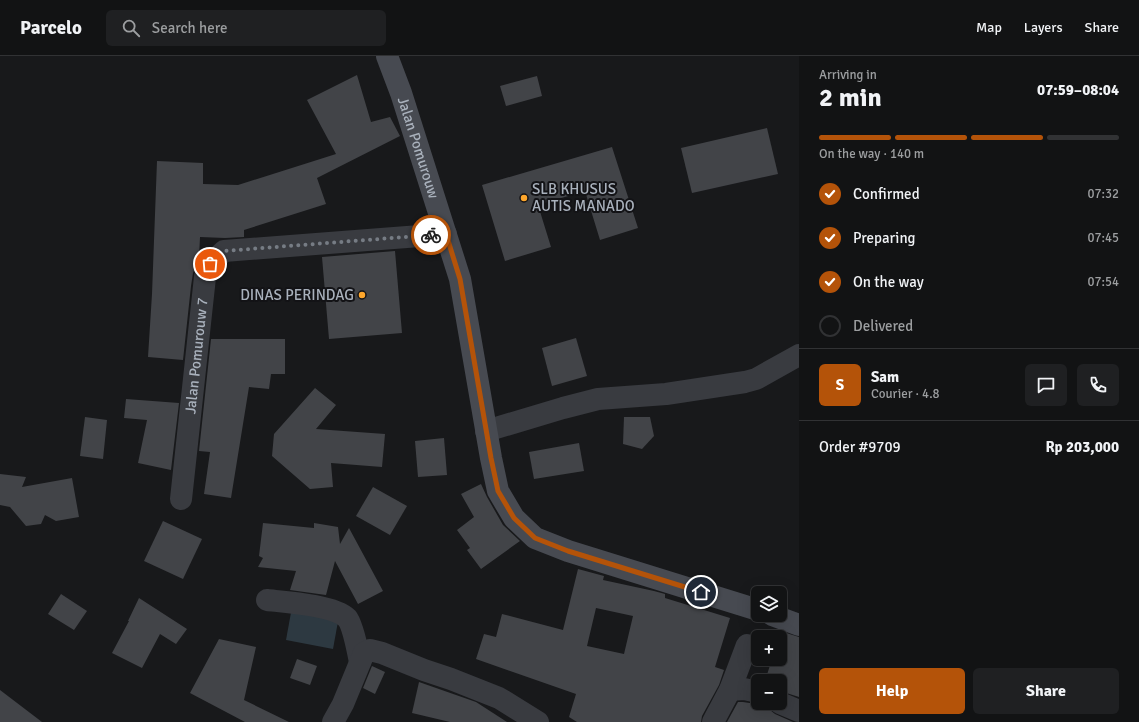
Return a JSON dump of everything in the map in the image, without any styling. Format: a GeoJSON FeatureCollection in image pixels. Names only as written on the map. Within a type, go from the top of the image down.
{"type":"FeatureCollection","features":[{"type":"Feature","properties":{"kind":"main road","name":"Jalan Pomurouw"},"geometry":{"type":"LineString","coordinates":[[387,56],[401,93],[460,279],[486,431],[498,491],[514,518],[535,538],[575,553],[751,608]]}},
{"type":"Feature","properties":{"kind":"main road"},"geometry":{"type":"LineString","coordinates":[[787,621],[799,625]]}},
{"type":"Feature","properties":{"kind":"street","name":"Jalan Pomurouw 7"},"geometry":{"type":"LineString","coordinates":[[181,499],[205,277],[210,264],[224,251],[446,234]]}},
{"type":"Feature","properties":{"kind":"street"},"geometry":{"type":"LineString","coordinates":[[486,431],[598,399],[666,394],[745,382],[756,379],[799,355]]}},
{"type":"Feature","properties":{"kind":"street"},"geometry":{"type":"LineString","coordinates":[[266,600],[307,604],[331,610],[347,618],[353,632],[360,662]]}},
{"type":"Feature","properties":{"kind":"street"},"geometry":{"type":"LineString","coordinates":[[713,722],[730,690],[747,645]]}},
{"type":"Feature","properties":{"kind":"street"},"geometry":{"type":"LineString","coordinates":[[333,722],[343,704],[364,653],[370,650],[382,653],[498,698],[531,720]]}},
{"type":"Feature","properties":{"kind":"street"},"geometry":{"type":"LineString","coordinates":[[730,690],[744,689],[751,690]]}},
{"type":"Feature","properties":{"kind":"street"},"geometry":{"type":"LineString","coordinates":[[787,706],[799,711]]}},
{"type":"Feature","properties":{"kind":"shaded area"},"geometry":{"type":"Polygon","coordinates":[[[292,607],[339,616],[333,649],[286,640],[292,607]]]}},
{"type":"Feature","properties":{"kind":"building"},"geometry":{"type":"Polygon","coordinates":[[[357,75],[371,122],[390,117],[400,136],[317,178],[326,204],[244,230],[244,237],[200,237],[199,258],[193,273],[191,286],[183,360],[148,357],[157,161],[203,163],[203,184],[238,185],[336,154],[307,100],[357,75]]]}},
{"type":"Feature","properties":{"kind":"building"},"geometry":{"type":"Polygon","coordinates":[[[537,76],[542,96],[506,106],[500,86],[537,76]]]}},
{"type":"Feature","properties":{"kind":"building"},"geometry":{"type":"Polygon","coordinates":[[[767,128],[778,174],[692,193],[681,148],[767,128]]]}},
{"type":"Feature","properties":{"kind":"building","name":"SLB KHUSUS AUTIS MANADO"},"geometry":{"type":"Polygon","coordinates":[[[612,147],[638,228],[600,240],[585,191],[538,205],[551,247],[505,261],[482,185],[612,147]]]}},
{"type":"Feature","properties":{"kind":"building","name":"DINAS PERINDAG"},"geometry":{"type":"Polygon","coordinates":[[[395,251],[402,333],[329,339],[322,257],[395,251]]]}},
{"type":"Feature","properties":{"kind":"building"},"geometry":{"type":"Polygon","coordinates":[[[576,338],[587,376],[552,386],[542,348],[576,338]]]}},
{"type":"Feature","properties":{"kind":"building"},"geometry":{"type":"Polygon","coordinates":[[[211,339],[285,339],[285,374],[271,374],[269,389],[249,387],[231,498],[204,494],[210,452],[199,451],[211,339]]]}},
{"type":"Feature","properties":{"kind":"building"},"geometry":{"type":"Polygon","coordinates":[[[315,388],[336,405],[316,429],[385,434],[382,467],[331,463],[333,487],[310,489],[272,456],[274,434],[315,388]]]}},
{"type":"Feature","properties":{"kind":"building"},"geometry":{"type":"Polygon","coordinates":[[[126,399],[179,403],[171,470],[138,463],[147,420],[124,418],[126,399]]]}},
{"type":"Feature","properties":{"kind":"building"},"geometry":{"type":"Polygon","coordinates":[[[85,417],[107,420],[103,459],[80,456],[85,417]]]}},
{"type":"Feature","properties":{"kind":"building"},"geometry":{"type":"Polygon","coordinates":[[[624,417],[650,417],[654,436],[642,449],[623,444],[624,417]]]}},
{"type":"Feature","properties":{"kind":"building"},"geometry":{"type":"Polygon","coordinates":[[[444,438],[447,475],[418,477],[415,441],[444,438]]]}},
{"type":"Feature","properties":{"kind":"building"},"geometry":{"type":"Polygon","coordinates":[[[579,443],[584,471],[534,479],[529,452],[579,443]]]}},
{"type":"Feature","properties":{"kind":"building"},"geometry":{"type":"Polygon","coordinates":[[[0,474],[26,477],[22,487],[72,478],[79,517],[56,521],[45,515],[41,524],[26,526],[10,507],[0,505],[0,474]]]}},
{"type":"Feature","properties":{"kind":"building"},"geometry":{"type":"Polygon","coordinates":[[[481,484],[503,525],[520,541],[481,569],[467,550],[470,548],[457,530],[474,517],[461,494],[481,484]]]}},
{"type":"Feature","properties":{"kind":"building"},"geometry":{"type":"Polygon","coordinates":[[[373,487],[407,506],[390,535],[356,516],[373,487]]]}},
{"type":"Feature","properties":{"kind":"building"},"geometry":{"type":"Polygon","coordinates":[[[163,521],[202,539],[183,579],[144,561],[163,521]]]}},
{"type":"Feature","properties":{"kind":"building"},"geometry":{"type":"Polygon","coordinates":[[[263,523],[314,528],[314,523],[338,527],[340,544],[349,528],[383,591],[358,604],[335,561],[326,595],[290,590],[296,571],[258,567],[263,558],[259,556],[263,523]]]}},
{"type":"Feature","properties":{"kind":"building"},"geometry":{"type":"Polygon","coordinates":[[[578,569],[604,576],[603,580],[665,594],[665,598],[730,618],[715,667],[724,670],[719,685],[702,716],[701,722],[577,722],[569,717],[576,694],[476,659],[484,634],[496,637],[502,614],[563,630],[578,569]],[[596,608],[587,646],[624,654],[633,616],[596,608]]]}},
{"type":"Feature","properties":{"kind":"building"},"geometry":{"type":"Polygon","coordinates":[[[61,594],[87,611],[74,630],[48,614],[61,594]]]}},
{"type":"Feature","properties":{"kind":"building"},"geometry":{"type":"Polygon","coordinates":[[[139,598],[187,629],[176,644],[160,634],[142,668],[112,653],[139,598]]]}},
{"type":"Feature","properties":{"kind":"building"},"geometry":{"type":"Polygon","coordinates":[[[787,633],[799,637],[799,697],[787,693],[787,674],[767,674],[770,666],[787,666],[787,633]]]}},
{"type":"Feature","properties":{"kind":"building"},"geometry":{"type":"Polygon","coordinates":[[[219,639],[256,647],[244,700],[289,722],[245,722],[190,693],[219,639]]]}},
{"type":"Feature","properties":{"kind":"building"},"geometry":{"type":"Polygon","coordinates":[[[297,659],[317,666],[310,685],[290,678],[297,659]]]}},
{"type":"Feature","properties":{"kind":"building"},"geometry":{"type":"Polygon","coordinates":[[[372,666],[385,672],[375,694],[363,688],[372,666]]]}},
{"type":"Feature","properties":{"kind":"building"},"geometry":{"type":"Polygon","coordinates":[[[419,682],[476,702],[507,722],[450,722],[412,713],[419,682]]]}},
{"type":"Feature","properties":{"kind":"building"},"geometry":{"type":"Polygon","coordinates":[[[0,690],[42,722],[0,722],[0,690]]]}},
{"type":"Feature","properties":{"kind":"building"},"geometry":{"type":"Polygon","coordinates":[[[738,702],[743,702],[751,703],[751,710],[770,710],[775,714],[793,722],[727,722],[738,702]]]}},
{"type":"Feature","properties":{"kind":"way so far"},"geometry":{"type":"LineString","coordinates":[[210,264],[224,251],[431,235]]}},
{"type":"Feature","properties":{"kind":"place","name":"SLB KHUSUS AUTIS MANADO"},"geometry":{"type":"Point","coordinates":[524,198]}},
{"type":"Feature","properties":{"kind":"place","name":"DINAS PERINDAG"},"geometry":{"type":"Point","coordinates":[362,295]}},
{"type":"Feature","properties":{"kind":"route"},"geometry":{"type":"LineString","coordinates":[[431,235],[446,234],[460,279],[498,491],[514,518],[535,538],[568,551],[629,571],[701,592]]}}]}
